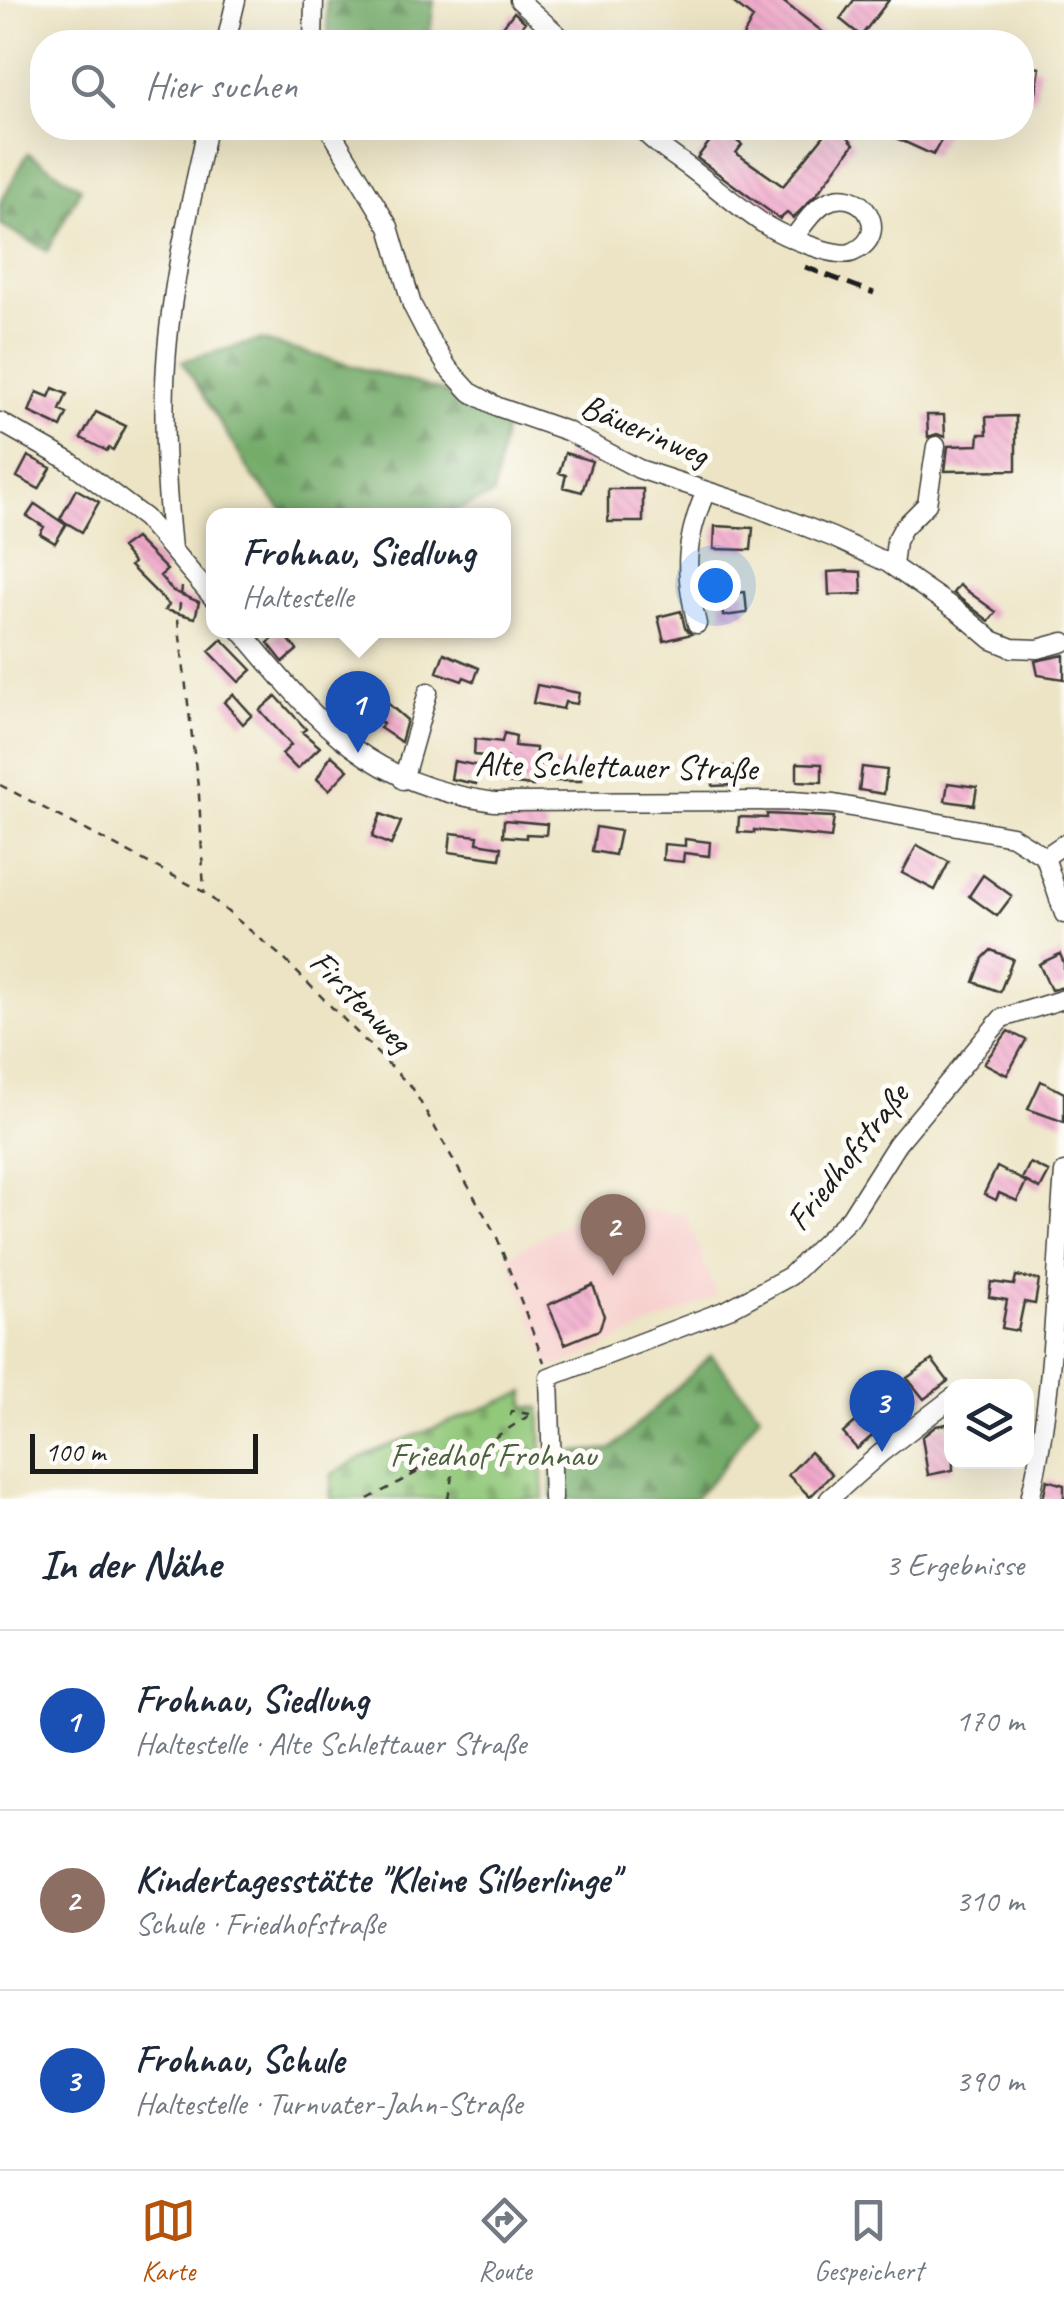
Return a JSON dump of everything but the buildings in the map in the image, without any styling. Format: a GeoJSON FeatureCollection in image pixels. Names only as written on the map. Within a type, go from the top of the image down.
{"type":"FeatureCollection","features":[{"type":"Feature","properties":{"kind":"street"},"geometry":{"type":"LineString","coordinates":[[229,30],[236,0]]}},
{"type":"Feature","properties":{"kind":"street"},"geometry":{"type":"LineString","coordinates":[[314,0],[314,30]]}},
{"type":"Feature","properties":{"kind":"street"},"geometry":{"type":"LineString","coordinates":[[519,0],[553,30]]}},
{"type":"Feature","properties":{"kind":"street"},"geometry":{"type":"LineString","coordinates":[[172,549],[167,504],[166,365],[182,253],[205,140]]}},
{"type":"Feature","properties":{"kind":"street","name":"Bäuerinweg"},"geometry":{"type":"LineString","coordinates":[[335,140],[389,227],[412,305],[428,336],[448,368],[470,392],[498,408],[567,431],[639,469],[832,537],[892,566],[992,640],[1012,648],[1038,650],[1064,642]]}},
{"type":"Feature","properties":{"kind":"street"},"geometry":{"type":"LineString","coordinates":[[656,140],[770,228],[794,237]]}},
{"type":"Feature","properties":{"kind":"street"},"geometry":{"type":"LineString","coordinates":[[0,422],[69,461],[145,518],[206,589]]}},
{"type":"Feature","properties":{"kind":"street"},"geometry":{"type":"LineString","coordinates":[[892,566],[896,541],[903,528],[928,504],[936,446]]}},
{"type":"Feature","properties":{"kind":"street"},"geometry":{"type":"LineString","coordinates":[[697,624],[686,582],[687,547],[706,491]]}},
{"type":"Feature","properties":{"kind":"street"},"geometry":{"type":"LineString","coordinates":[[145,518],[167,504]]}},
{"type":"Feature","properties":{"kind":"street","name":"Alte Schlettauer Straße"},"geometry":{"type":"LineString","coordinates":[[247,638],[321,723],[358,753],[403,780],[449,796],[494,802],[834,804],[1012,836],[1044,857]]}},
{"type":"Feature","properties":{"kind":"street"},"geometry":{"type":"LineString","coordinates":[[403,780],[428,692]]}},
{"type":"Feature","properties":{"kind":"street"},"geometry":{"type":"LineString","coordinates":[[1064,844],[1044,857],[1064,914]]}},
{"type":"Feature","properties":{"kind":"street","name":"Friedhofstraße"},"geometry":{"type":"LineString","coordinates":[[550,1377],[729,1309],[790,1276],[850,1218],[898,1144],[1002,1018],[1064,999]]}},
{"type":"Feature","properties":{"kind":"street"},"geometry":{"type":"LineString","coordinates":[[1030,1499],[1036,1405],[1063,1232],[1064,1172]]}},
{"type":"Feature","properties":{"kind":"street"},"geometry":{"type":"LineString","coordinates":[[550,1377],[553,1499]]}},
{"type":"Feature","properties":{"kind":"street"},"geometry":{"type":"LineString","coordinates":[[829,1499],[944,1404]]}},
{"type":"Feature","properties":{"kind":"path"},"geometry":{"type":"LineString","coordinates":[[186,565],[178,620],[199,795],[204,892]]}},
{"type":"Feature","properties":{"kind":"path","name":"Firstenweg"},"geometry":{"type":"LineString","coordinates":[[0,784],[204,892],[282,957],[413,1089],[496,1235],[550,1377]]}},
{"type":"Feature","properties":{"kind":"path"},"geometry":{"type":"LineString","coordinates":[[368,1499],[438,1461],[455,1463],[530,1414],[511,1411],[510,1416]]}},
{"type":"Feature","properties":{"kind":"path"},"geometry":{"type":"LineString","coordinates":[[448,1499],[455,1463]]}},
{"type":"Feature","properties":{"kind":"shaded area"},"geometry":{"type":"Polygon","coordinates":[[[594,1206],[686,1214],[717,1296],[560,1366],[549,1364],[508,1256],[594,1206]]]}},
{"type":"Feature","properties":{"kind":"green space"},"geometry":{"type":"Polygon","coordinates":[[[326,0],[434,0],[430,30],[328,30],[326,0]]]}},
{"type":"Feature","properties":{"kind":"green space"},"geometry":{"type":"Polygon","coordinates":[[[28,153],[81,188],[47,251],[0,224],[0,203],[28,153]]]}},
{"type":"Feature","properties":{"kind":"green space"},"geometry":{"type":"Polygon","coordinates":[[[260,340],[439,390],[505,426],[493,495],[462,508],[281,508],[253,477],[182,361],[260,340]]]}},
{"type":"Feature","properties":{"kind":"green space"},"geometry":{"type":"Polygon","coordinates":[[[711,1355],[760,1414],[720,1471],[694,1499],[553,1499],[550,1454],[612,1449],[711,1355]]]}},
{"type":"Feature","properties":{"kind":"green space","name":"Friedhof Frohnau"},"geometry":{"type":"Polygon","coordinates":[[[525,1392],[525,1407],[540,1408],[544,1499],[330,1499],[332,1474],[368,1454],[525,1392]]]}},
{"type":"Feature","properties":{"kind":"railway"},"geometry":{"type":"LineString","coordinates":[[805,267],[874,293]]}},
{"type":"Feature","properties":{"kind":"place","name":"Frohnau, Siedlung"},"geometry":{"type":"Point","coordinates":[358,753]}},
{"type":"Feature","properties":{"kind":"place","name":"Kindertagesstätte \"Kleine Silberlinge\""},"geometry":{"type":"Point","coordinates":[613,1276]}},
{"type":"Feature","properties":{"kind":"place","name":"Frohnau, Schule"},"geometry":{"type":"Point","coordinates":[882,1452]}}]}
